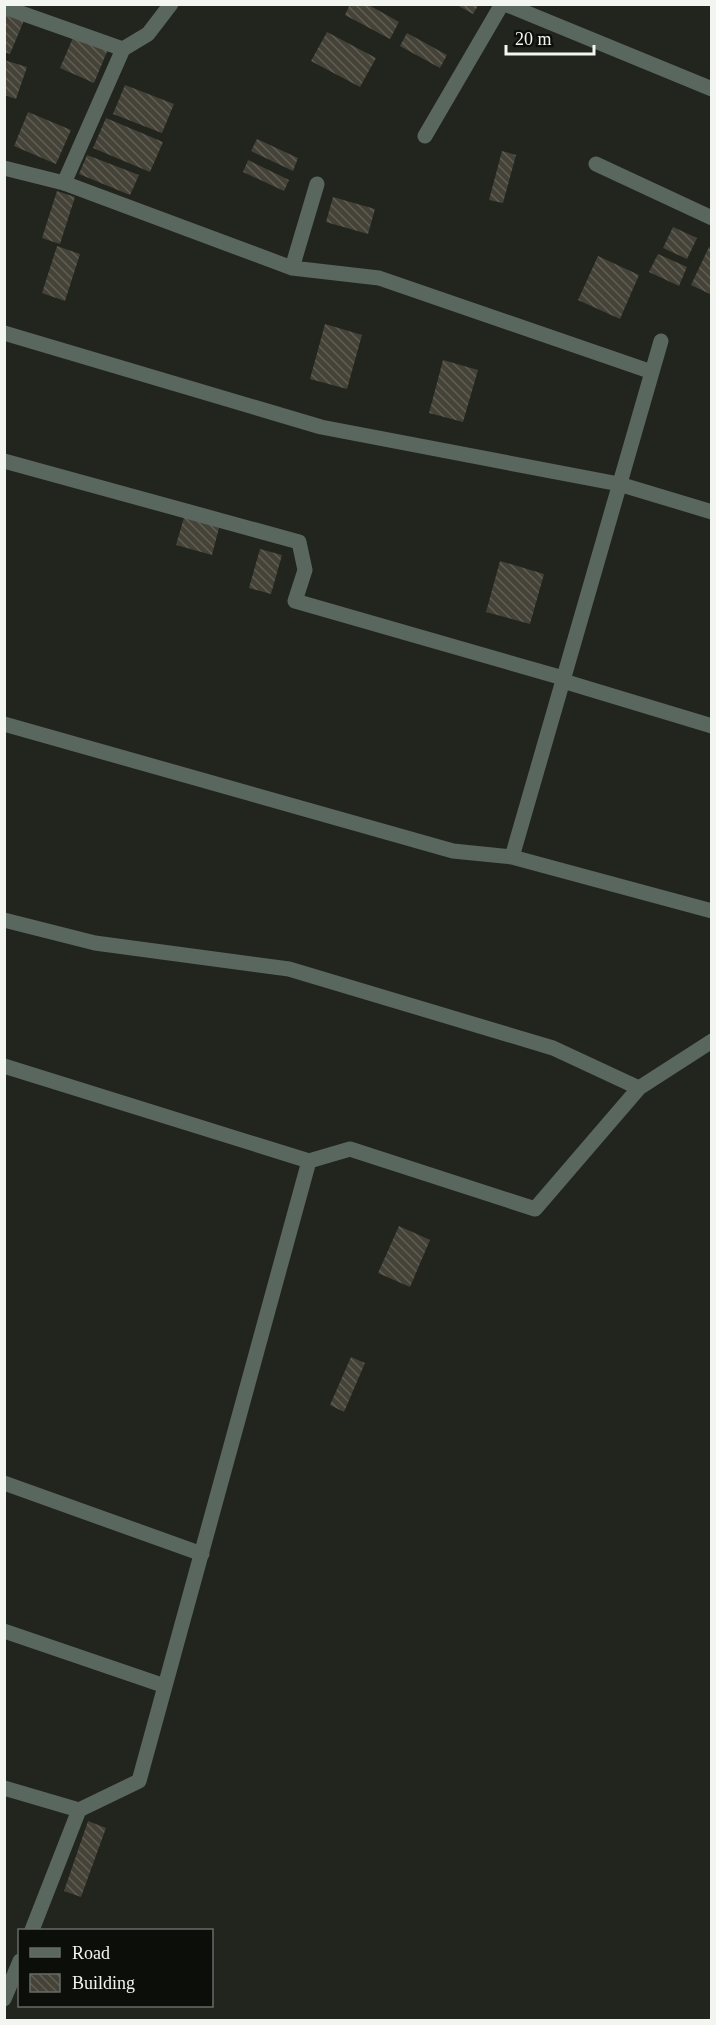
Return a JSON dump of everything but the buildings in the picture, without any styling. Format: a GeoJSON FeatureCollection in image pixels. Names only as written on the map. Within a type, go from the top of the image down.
{"type":"FeatureCollection","features":[{"type":"Feature","properties":{"kind":"street"},"geometry":{"type":"LineString","coordinates":[[63,183],[123,49],[148,34],[171,4]]}},
{"type":"Feature","properties":{"kind":"street"},"geometry":{"type":"LineString","coordinates":[[425,135],[504,4],[711,88]]}},
{"type":"Feature","properties":{"kind":"street"},"geometry":{"type":"LineString","coordinates":[[4,7],[123,49]]}},
{"type":"Feature","properties":{"kind":"street"},"geometry":{"type":"LineString","coordinates":[[596,164],[711,218]]}},
{"type":"Feature","properties":{"kind":"street"},"geometry":{"type":"LineString","coordinates":[[4,168],[63,183],[292,268],[379,278],[652,372]]}},
{"type":"Feature","properties":{"kind":"street"},"geometry":{"type":"LineString","coordinates":[[292,268],[317,184]]}},
{"type":"Feature","properties":{"kind":"street"},"geometry":{"type":"LineString","coordinates":[[4,333],[321,427],[619,484],[711,512]]}},
{"type":"Feature","properties":{"kind":"street"},"geometry":{"type":"LineString","coordinates":[[512,857],[661,341]]}},
{"type":"Feature","properties":{"kind":"street"},"geometry":{"type":"LineString","coordinates":[[4,461],[299,542],[305,570],[295,601],[563,678],[563,681],[711,726]]}},
{"type":"Feature","properties":{"kind":"street"},"geometry":{"type":"LineString","coordinates":[[4,724],[453,851],[512,857],[711,911]]}},
{"type":"Feature","properties":{"kind":"street"},"geometry":{"type":"LineString","coordinates":[[4,920],[95,943],[289,969],[553,1048],[639,1088]]}},
{"type":"Feature","properties":{"kind":"street"},"geometry":{"type":"LineString","coordinates":[[4,1066],[309,1161],[350,1149],[535,1209],[639,1088],[690,1052],[711,1041]]}},
{"type":"Feature","properties":{"kind":"street"},"geometry":{"type":"LineString","coordinates":[[4,1788],[79,1810],[139,1781],[309,1161]]}},
{"type":"Feature","properties":{"kind":"street"},"geometry":{"type":"LineString","coordinates":[[4,1483],[202,1554]]}},
{"type":"Feature","properties":{"kind":"street"},"geometry":{"type":"LineString","coordinates":[[4,1631],[165,1686]]}},
{"type":"Feature","properties":{"kind":"street"},"geometry":{"type":"LineString","coordinates":[[32,1929],[79,1810]]}},
{"type":"Feature","properties":{"kind":"street"},"geometry":{"type":"LineString","coordinates":[[4,1999],[18,1966]]}}]}
